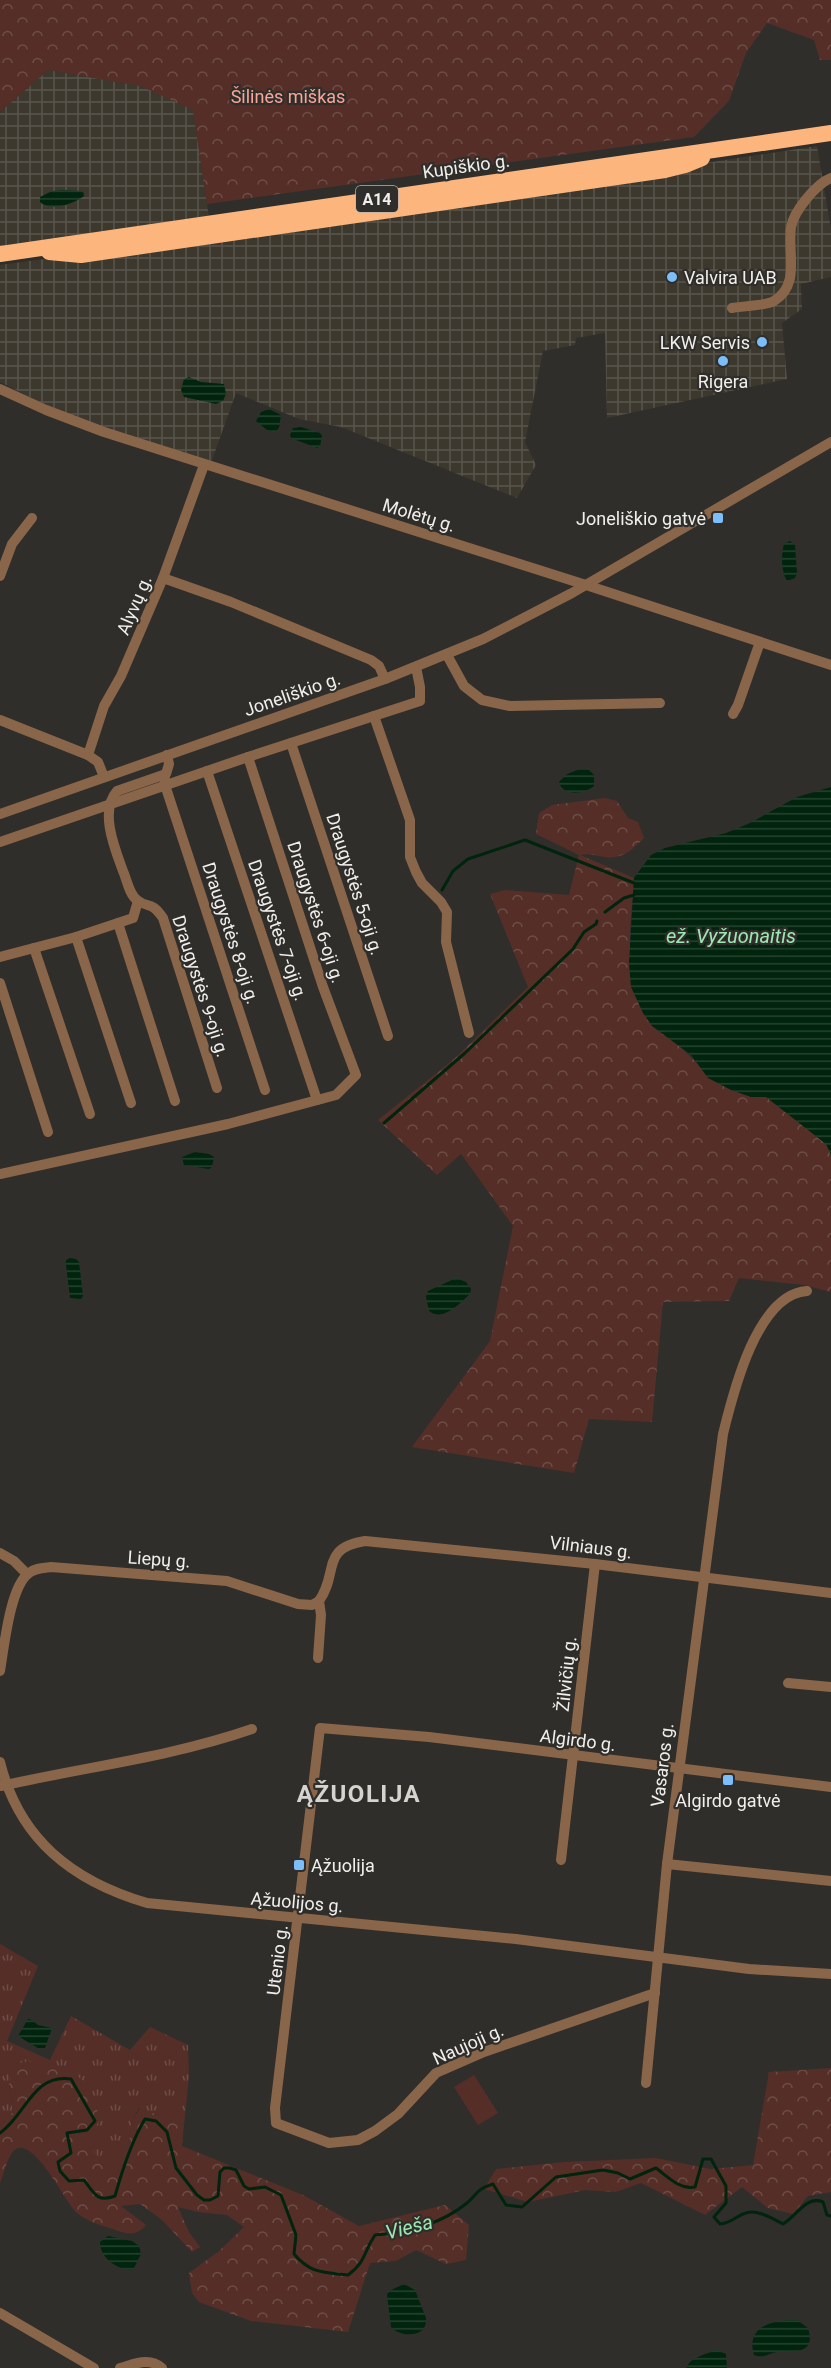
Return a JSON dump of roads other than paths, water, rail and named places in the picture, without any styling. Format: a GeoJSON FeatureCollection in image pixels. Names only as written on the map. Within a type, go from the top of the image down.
{"type":"FeatureCollection","features":[{"type":"Feature","properties":{"kind":"highway","name":"Kupiškio g."},"geometry":{"type":"LineString","coordinates":[[0,254],[831,133]]}},
{"type":"Feature","properties":{"kind":"street"},"geometry":{"type":"LineString","coordinates":[[732,308],[773,302],[789,285],[792,258],[791,226],[807,197],[822,181],[831,178]]}},
{"type":"Feature","properties":{"kind":"street","name":"Molėtų g."},"geometry":{"type":"LineString","coordinates":[[0,389],[104,432],[831,665]]}},
{"type":"Feature","properties":{"kind":"street","name":"Joneliškio g."},"geometry":{"type":"LineString","coordinates":[[0,814],[385,679],[447,655],[513,625],[586,585],[831,442]]}},
{"type":"Feature","properties":{"kind":"street","name":"Alyvų g."},"geometry":{"type":"LineString","coordinates":[[88,755],[104,706],[121,676],[163,578],[204,465]]}},
{"type":"Feature","properties":{"kind":"street"},"geometry":{"type":"LineString","coordinates":[[0,576],[12,544],[32,518]]}},
{"type":"Feature","properties":{"kind":"street"},"geometry":{"type":"LineString","coordinates":[[163,578],[231,602],[371,660],[379,666],[385,679]]}},
{"type":"Feature","properties":{"kind":"street"},"geometry":{"type":"LineString","coordinates":[[733,714],[760,642]]}},
{"type":"Feature","properties":{"kind":"street"},"geometry":{"type":"LineString","coordinates":[[447,655],[464,686],[482,700],[510,706],[660,703]]}},
{"type":"Feature","properties":{"kind":"street"},"geometry":{"type":"LineString","coordinates":[[0,842],[420,701],[416,667]]}},
{"type":"Feature","properties":{"kind":"street"},"geometry":{"type":"LineString","coordinates":[[374,716],[410,820],[409,848],[413,865],[422,883],[441,902],[447,912],[446,942],[469,1033]]}},
{"type":"Feature","properties":{"kind":"street"},"geometry":{"type":"LineString","coordinates":[[0,720],[88,755],[98,762],[104,777]]}},
{"type":"Feature","properties":{"kind":"street","name":"Draugystės 5-oji g."},"geometry":{"type":"LineString","coordinates":[[291,743],[388,1036]]}},
{"type":"Feature","properties":{"kind":"street"},"geometry":{"type":"LineString","coordinates":[[165,785],[169,764],[167,755]]}},
{"type":"Feature","properties":{"kind":"street","name":"Draugystės 6-oji g."},"geometry":{"type":"LineString","coordinates":[[248,757],[323,987],[356,1076],[336,1095],[317,1100]]}},
{"type":"Feature","properties":{"kind":"street","name":"Draugystės 7-oji g."},"geometry":{"type":"LineString","coordinates":[[207,771],[317,1100]]}},
{"type":"Feature","properties":{"kind":"street"},"geometry":{"type":"LineString","coordinates":[[0,957],[76,937],[133,918],[138,901],[131,891],[110,835],[110,804],[117,791],[166,774]]}},
{"type":"Feature","properties":{"kind":"street","name":"Draugystės 8-oji g."},"geometry":{"type":"LineString","coordinates":[[165,785],[265,1090]]}},
{"type":"Feature","properties":{"kind":"street","name":"Draugystės 9-oji g."},"geometry":{"type":"LineString","coordinates":[[138,901],[156,907],[163,918],[217,1088]]}},
{"type":"Feature","properties":{"kind":"street"},"geometry":{"type":"LineString","coordinates":[[118,923],[175,1101]]}},
{"type":"Feature","properties":{"kind":"street"},"geometry":{"type":"LineString","coordinates":[[76,937],[130,1103]]}},
{"type":"Feature","properties":{"kind":"street"},"geometry":{"type":"LineString","coordinates":[[34,948],[90,1114]]}},
{"type":"Feature","properties":{"kind":"street"},"geometry":{"type":"LineString","coordinates":[[0,983],[48,1132]]}},
{"type":"Feature","properties":{"kind":"street"},"geometry":{"type":"LineString","coordinates":[[0,1174],[228,1124],[317,1100]]}},
{"type":"Feature","properties":{"kind":"street","name":"Vasaros g."},"geometry":{"type":"LineString","coordinates":[[646,2083],[678,1768],[723,1434],[732,1397],[763,1322],[786,1296],[807,1291]]}},
{"type":"Feature","properties":{"kind":"street","name":"Vilniaus g."},"geometry":{"type":"LineString","coordinates":[[320,1601],[324,1595],[335,1555],[347,1545],[376,1540],[831,1593]]}},
{"type":"Feature","properties":{"kind":"street"},"geometry":{"type":"LineString","coordinates":[[0,1554],[14,1561],[27,1574],[15,1599],[0,1671]]}},
{"type":"Feature","properties":{"kind":"street","name":"Žilvičių g."},"geometry":{"type":"LineString","coordinates":[[561,1860],[595,1564]]}},
{"type":"Feature","properties":{"kind":"street","name":"Liepų g."},"geometry":{"type":"LineString","coordinates":[[27,1574],[35,1569],[51,1567],[227,1581],[298,1604],[312,1605],[320,1601]]}},
{"type":"Feature","properties":{"kind":"street"},"geometry":{"type":"LineString","coordinates":[[318,1658],[320,1601]]}},
{"type":"Feature","properties":{"kind":"street"},"geometry":{"type":"LineString","coordinates":[[788,1683],[831,1688]]}},
{"type":"Feature","properties":{"kind":"street","name":"Algirdo g."},"geometry":{"type":"LineString","coordinates":[[320,1728],[429,1737],[831,1787]]}},
{"type":"Feature","properties":{"kind":"street","name":"Utenio g."},"geometry":{"type":"LineString","coordinates":[[276,2123],[275,2108],[320,1728]]}},
{"type":"Feature","properties":{"kind":"street"},"geometry":{"type":"LineString","coordinates":[[3,1786],[173,1752],[252,1729]]}},
{"type":"Feature","properties":{"kind":"street","name":"Ąžuolijos g."},"geometry":{"type":"LineString","coordinates":[[0,1762],[3,1786],[28,1828],[54,1856],[70,1868],[117,1893],[147,1903],[516,1939],[658,1956]]}},
{"type":"Feature","properties":{"kind":"street"},"geometry":{"type":"LineString","coordinates":[[667,1864],[831,1881]]}},
{"type":"Feature","properties":{"kind":"street"},"geometry":{"type":"LineString","coordinates":[[658,1956],[749,1969],[831,1974]]}},
{"type":"Feature","properties":{"kind":"street","name":"Naujoji g."},"geometry":{"type":"LineString","coordinates":[[276,2123],[329,2142],[358,2140],[398,2114],[436,2073],[484,2052],[655,1994]]}},
{"type":"Feature","properties":{"kind":"street"},"geometry":{"type":"LineString","coordinates":[[0,2313],[94,2368]]}},
{"type":"Feature","properties":{"kind":"street"},"geometry":{"type":"LineString","coordinates":[[120,2368],[145,2361],[158,2365]]}},
{"type":"Feature","properties":{"kind":"water"},"geometry":{"type":"Polygon","coordinates":[[[52,191],[83,191],[84,196],[74,202],[56,207],[40,202],[40,197],[52,191]]]}},
{"type":"Feature","properties":{"kind":"water"},"geometry":{"type":"Polygon","coordinates":[[[189,377],[201,382],[224,384],[226,394],[223,401],[216,404],[184,397],[181,390],[184,379],[189,377]]]}},
{"type":"Feature","properties":{"kind":"water"},"geometry":{"type":"Polygon","coordinates":[[[269,409],[281,415],[279,428],[275,432],[267,430],[256,421],[261,412],[269,409]]]}},
{"type":"Feature","properties":{"kind":"water"},"geometry":{"type":"Polygon","coordinates":[[[301,427],[320,433],[322,436],[320,446],[317,448],[291,438],[293,428],[301,427]]]}},
{"type":"Feature","properties":{"kind":"water"},"geometry":{"type":"Polygon","coordinates":[[[790,541],[795,545],[797,573],[795,578],[787,581],[782,553],[784,544],[790,541]]]}},
{"type":"Feature","properties":{"kind":"water"},"geometry":{"type":"Polygon","coordinates":[[[580,769],[589,770],[594,775],[594,786],[574,793],[561,787],[559,782],[567,774],[580,769]]]}},
{"type":"Feature","properties":{"kind":"water","name":"ež. Vyžuonaitis"},"geometry":{"type":"Polygon","coordinates":[[[831,787],[831,1155],[826,1144],[766,1097],[751,1097],[708,1078],[691,1055],[652,1026],[631,987],[629,963],[634,878],[651,855],[665,848],[726,833],[750,823],[797,797],[831,787]]]}},
{"type":"Feature","properties":{"kind":"water"},"geometry":{"type":"Polygon","coordinates":[[[195,1152],[214,1157],[212,1167],[209,1169],[184,1165],[182,1157],[195,1152]]]}},
{"type":"Feature","properties":{"kind":"water"},"geometry":{"type":"Polygon","coordinates":[[[70,1258],[79,1262],[83,1296],[81,1299],[70,1298],[66,1260],[70,1258]]]}},
{"type":"Feature","properties":{"kind":"water"},"geometry":{"type":"Polygon","coordinates":[[[456,1278],[466,1282],[471,1289],[470,1294],[456,1307],[445,1313],[434,1314],[429,1311],[426,1297],[428,1291],[456,1278]]]}},
{"type":"Feature","properties":{"kind":"water"},"geometry":{"type":"Polygon","coordinates":[[[28,2019],[38,2025],[52,2028],[45,2048],[38,2048],[18,2036],[28,2019]]]}},
{"type":"Feature","properties":{"kind":"water"},"geometry":{"type":"Polygon","coordinates":[[[108,2236],[132,2241],[139,2246],[141,2254],[133,2270],[116,2266],[103,2254],[100,2242],[108,2236]]]}},
{"type":"Feature","properties":{"kind":"water"},"geometry":{"type":"Polygon","coordinates":[[[404,2284],[415,2290],[426,2318],[423,2329],[418,2333],[401,2333],[391,2327],[387,2295],[389,2291],[404,2284]]]}},
{"type":"Feature","properties":{"kind":"water"},"geometry":{"type":"Polygon","coordinates":[[[797,2320],[808,2328],[810,2337],[807,2347],[797,2351],[763,2356],[754,2355],[752,2345],[754,2337],[764,2326],[779,2321],[797,2320]]]}},
{"type":"Feature","properties":{"kind":"water"},"geometry":{"type":"Polygon","coordinates":[[[717,2350],[726,2354],[727,2368],[686,2368],[695,2359],[717,2350]]]}},
{"type":"Feature","properties":{"kind":"waterway"},"geometry":{"type":"LineString","coordinates":[[442,890],[453,871],[468,859],[525,840],[634,883]]}},
{"type":"Feature","properties":{"kind":"waterway"},"geometry":{"type":"LineString","coordinates":[[605,912],[624,898],[634,895]]}},
{"type":"Feature","properties":{"kind":"waterway"},"geometry":{"type":"LineString","coordinates":[[384,1123],[465,1053],[573,949],[584,932],[597,921]]}},
{"type":"Feature","properties":{"kind":"waterway","name":"Vieša"},"geometry":{"type":"LineString","coordinates":[[0,2133],[31,2097],[48,2082],[71,2079],[95,2121],[87,2130],[67,2133],[71,2153],[58,2162],[60,2171],[69,2181],[84,2180],[96,2196],[104,2198],[115,2196],[135,2137],[145,2119],[156,2121],[167,2132],[176,2168],[197,2195],[204,2200],[218,2196],[220,2172],[224,2168],[236,2170],[244,2186],[249,2189],[265,2187],[281,2195],[296,2235],[294,2254],[300,2261],[318,2271],[348,2275],[361,2261],[375,2235],[411,2230],[435,2222],[457,2210],[487,2186],[493,2184],[506,2205],[522,2207],[556,2177],[603,2170],[618,2173],[630,2179],[656,2168],[679,2185],[695,2187],[703,2159],[711,2159],[726,2186],[726,2203],[714,2217],[720,2224],[751,2212],[765,2215],[783,2224],[812,2201],[823,2202],[827,2215],[831,2216]]}},
{"type":"Feature","properties":{"kind":"place","name":"Valvira UAB"},"geometry":{"type":"Point","coordinates":[672,277]}},
{"type":"Feature","properties":{"kind":"place","name":"LKW Servis"},"geometry":{"type":"Point","coordinates":[762,342]}},
{"type":"Feature","properties":{"kind":"place","name":"Rigera"},"geometry":{"type":"Point","coordinates":[723,361]}},
{"type":"Feature","properties":{"kind":"place","name":"Joneliškio gatvė"},"geometry":{"type":"Point","coordinates":[718,518]}},
{"type":"Feature","properties":{"kind":"place","name":"Algirdo gatvė"},"geometry":{"type":"Point","coordinates":[728,1780]}},
{"type":"Feature","properties":{"kind":"place","name":"Ąžuolija"},"geometry":{"type":"Point","coordinates":[299,1865]}},
{"type":"Feature","properties":{"kind":"district","name":"ĄŽUOLIJA"},"geometry":{"type":"Point","coordinates":[359,1794]}},
{"type":"Feature","properties":{"kind":"park label","name":"Šilinės miškas"},"geometry":{"type":"Point","coordinates":[288,96]}}]}
